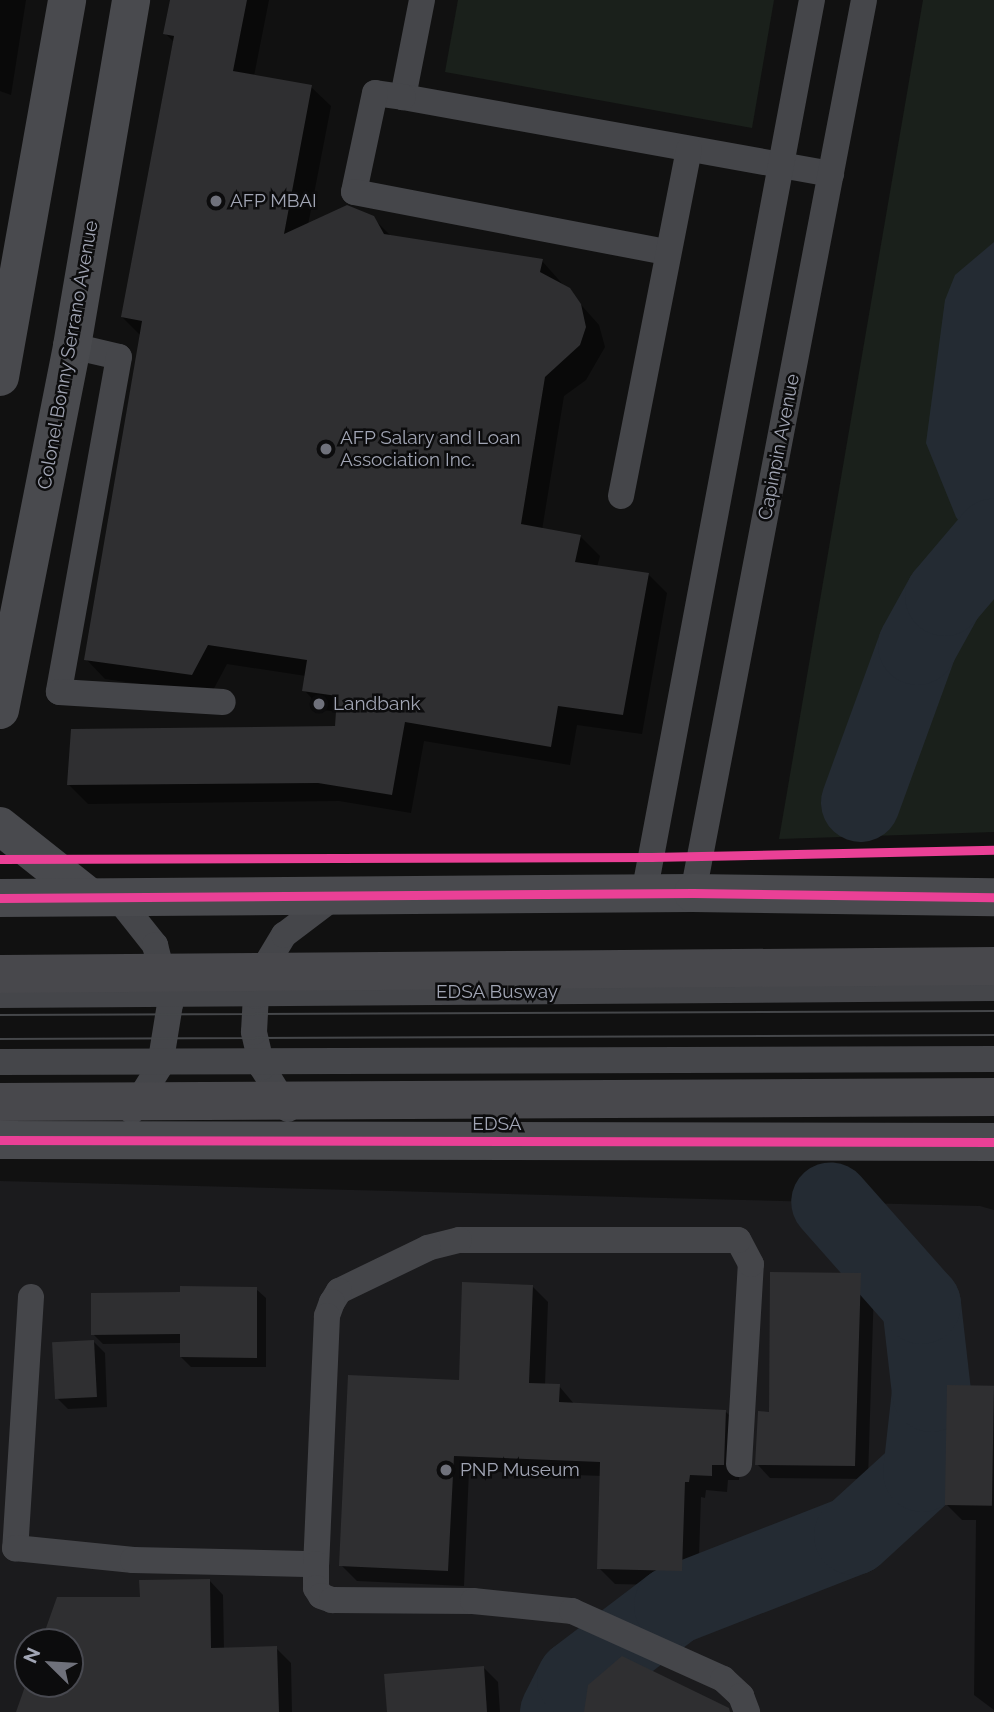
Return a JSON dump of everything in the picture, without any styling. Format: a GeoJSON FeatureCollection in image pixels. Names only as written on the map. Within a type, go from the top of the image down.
{"type":"FeatureCollection","features":[{"type":"Feature","properties":{"kind":"highway"},"geometry":{"type":"LineString","coordinates":[[0,974],[994,966]]}},
{"type":"Feature","properties":{"kind":"highway","name":"EDSA"},"geometry":{"type":"LineString","coordinates":[[0,1102],[994,1097]]}},
{"type":"Feature","properties":{"kind":"main road"},"geometry":{"type":"LineString","coordinates":[[0,377],[67,0]]}},
{"type":"Feature","properties":{"kind":"main road","name":"Colonel Bonny Serrano Avenue"},"geometry":{"type":"LineString","coordinates":[[0,710],[72,346],[131,0]]}},
{"type":"Feature","properties":{"kind":"main road"},"geometry":{"type":"LineString","coordinates":[[0,826],[102,896]]}},
{"type":"Feature","properties":{"kind":"main road"},"geometry":{"type":"LineString","coordinates":[[0,898],[693,893],[994,897]]}},
{"type":"Feature","properties":{"kind":"main road","name":"EDSA"},"geometry":{"type":"LineString","coordinates":[[0,1140],[102,1137],[335,1141],[994,1142]]}},
{"type":"Feature","properties":{"kind":"lane"},"geometry":{"type":"LineString","coordinates":[[403,97],[422,0]]}},
{"type":"Feature","properties":{"kind":"lane"},"geometry":{"type":"LineString","coordinates":[[644,894],[812,0]]}},
{"type":"Feature","properties":{"kind":"lane","name":"Capinpin Avenue"},"geometry":{"type":"LineString","coordinates":[[693,893],[864,0]]}},
{"type":"Feature","properties":{"kind":"lane"},"geometry":{"type":"LineString","coordinates":[[667,252],[354,192],[375,93],[831,174]]}},
{"type":"Feature","properties":{"kind":"lane"},"geometry":{"type":"LineString","coordinates":[[621,496],[689,149]]}},
{"type":"Feature","properties":{"kind":"lane"},"geometry":{"type":"LineString","coordinates":[[72,346],[119,358],[59,692],[223,702]]}},
{"type":"Feature","properties":{"kind":"lane"},"geometry":{"type":"LineString","coordinates":[[102,896],[147,931],[161,959],[170,1020],[165,1051],[146,1093],[102,1137]]}},
{"type":"Feature","properties":{"kind":"lane"},"geometry":{"type":"LineString","coordinates":[[334,897],[295,923],[275,949],[261,979],[254,1032],[262,1067],[279,1098],[304,1124],[335,1141]]}},
{"type":"Feature","properties":{"kind":"lane","name":"EDSA Busway"},"geometry":{"type":"LineString","coordinates":[[0,995],[994,988]]}},
{"type":"Feature","properties":{"kind":"lane"},"geometry":{"type":"LineString","coordinates":[[0,1062],[994,1059]]}},
{"type":"Feature","properties":{"kind":"lane"},"geometry":{"type":"LineString","coordinates":[[739,1464],[751,1264],[738,1240],[459,1240],[428,1248],[339,1291],[332,1302],[327,1316],[316,1588],[332,1600],[473,1601],[572,1611],[723,1679],[741,1696],[747,1712]]}},
{"type":"Feature","properties":{"kind":"lane"},"geometry":{"type":"LineString","coordinates":[[31,1297],[7,1550],[133,1560],[316,1564]]}},
{"type":"Feature","properties":{"kind":"shaded area"},"geometry":{"type":"Polygon","coordinates":[[[458,0],[774,0],[752,128],[445,72],[458,0]]]}},
{"type":"Feature","properties":{"kind":"shaded area"},"geometry":{"type":"Polygon","coordinates":[[[923,0],[994,0],[994,832],[779,839],[923,0]]]}},
{"type":"Feature","properties":{"kind":"shaded area"},"geometry":{"type":"Polygon","coordinates":[[[994,242],[994,522],[989,528],[968,534],[956,517],[926,443],[945,300],[955,275],[994,242]]]}},
{"type":"Feature","properties":{"kind":"shaded area"},"geometry":{"type":"Polygon","coordinates":[[[0,1181],[980,1206],[994,1210],[994,1712],[0,1712],[0,1181]]]}},
{"type":"Feature","properties":{"kind":"building","name":"AFP Salary and Loan Association Inc."},"geometry":{"type":"Polygon","coordinates":[[[170,0],[247,0],[233,71],[312,85],[284,234],[347,205],[374,216],[384,234],[543,259],[540,272],[570,288],[581,304],[586,327],[580,345],[545,377],[521,524],[581,535],[575,562],[649,573],[623,715],[558,706],[551,747],[405,722],[392,795],[318,783],[67,785],[71,729],[335,726],[337,696],[302,691],[307,660],[208,645],[192,675],[84,660],[142,321],[121,317],[174,36],[163,34],[170,0]]]}},
{"type":"Feature","properties":{"kind":"building"},"geometry":{"type":"Polygon","coordinates":[[[770,1272],[861,1273],[855,1466],[755,1465],[758,1411],[769,1412],[770,1272]]]}},
{"type":"Feature","properties":{"kind":"building"},"geometry":{"type":"Polygon","coordinates":[[[462,1282],[533,1285],[529,1383],[560,1384],[559,1402],[726,1410],[724,1465],[712,1465],[712,1476],[690,1475],[689,1482],[685,1482],[682,1571],[597,1569],[600,1462],[454,1456],[448,1571],[339,1566],[348,1375],[459,1380],[462,1282]]]}},
{"type":"Feature","properties":{"kind":"building"},"geometry":{"type":"Polygon","coordinates":[[[180,1286],[257,1287],[257,1358],[180,1357],[180,1334],[91,1335],[91,1293],[180,1292],[180,1286]]]}},
{"type":"Feature","properties":{"kind":"building"},"geometry":{"type":"Polygon","coordinates":[[[94,1340],[97,1397],[55,1399],[52,1342],[94,1340]]]}},
{"type":"Feature","properties":{"kind":"building"},"geometry":{"type":"Polygon","coordinates":[[[947,1385],[994,1386],[992,1506],[945,1505],[947,1385]]]}},
{"type":"Feature","properties":{"kind":"building"},"geometry":{"type":"Polygon","coordinates":[[[210,1579],[211,1648],[277,1646],[279,1712],[16,1712],[21,1698],[84,1698],[84,1628],[46,1628],[57,1597],[140,1597],[139,1580],[210,1579]]]}},
{"type":"Feature","properties":{"kind":"building"},"geometry":{"type":"Polygon","coordinates":[[[622,1656],[729,1708],[730,1712],[584,1712],[588,1685],[622,1656]]]}},
{"type":"Feature","properties":{"kind":"building"},"geometry":{"type":"Polygon","coordinates":[[[484,1666],[487,1712],[387,1712],[384,1674],[484,1666]]]}},
{"type":"Feature","properties":{"kind":"waterway"},"geometry":{"type":"LineString","coordinates":[[860,802],[917,645],[944,596],[994,537]]}},
{"type":"Feature","properties":{"kind":"waterway"},"geometry":{"type":"LineString","coordinates":[[559,1712],[576,1679],[673,1605],[853,1535],[922,1472],[931,1392],[921,1304],[830,1201]]}},
{"type":"Feature","properties":{"kind":"tram line"},"geometry":{"type":"LineString","coordinates":[[0,1015],[994,1011]]}},
{"type":"Feature","properties":{"kind":"tram line"},"geometry":{"type":"LineString","coordinates":[[0,1039],[994,1035]]}},
{"type":"Feature","properties":{"kind":"cycle path"},"geometry":{"type":"LineString","coordinates":[[0,859],[651,857],[994,850]]}},
{"type":"Feature","properties":{"kind":"cycle path"},"geometry":{"type":"LineString","coordinates":[[0,898],[693,893],[994,897]]}},
{"type":"Feature","properties":{"kind":"cycle path"},"geometry":{"type":"LineString","coordinates":[[0,1140],[994,1142]]}},
{"type":"Feature","properties":{"kind":"place","name":"AFP MBAI"},"geometry":{"type":"Point","coordinates":[216,201]}},
{"type":"Feature","properties":{"kind":"place","name":"AFP Salary and Loan Association Inc."},"geometry":{"type":"Point","coordinates":[326,449]}},
{"type":"Feature","properties":{"kind":"place","name":"Landbank"},"geometry":{"type":"Point","coordinates":[319,704]}},
{"type":"Feature","properties":{"kind":"place","name":"PNP Museum"},"geometry":{"type":"Point","coordinates":[446,1470]}}]}
